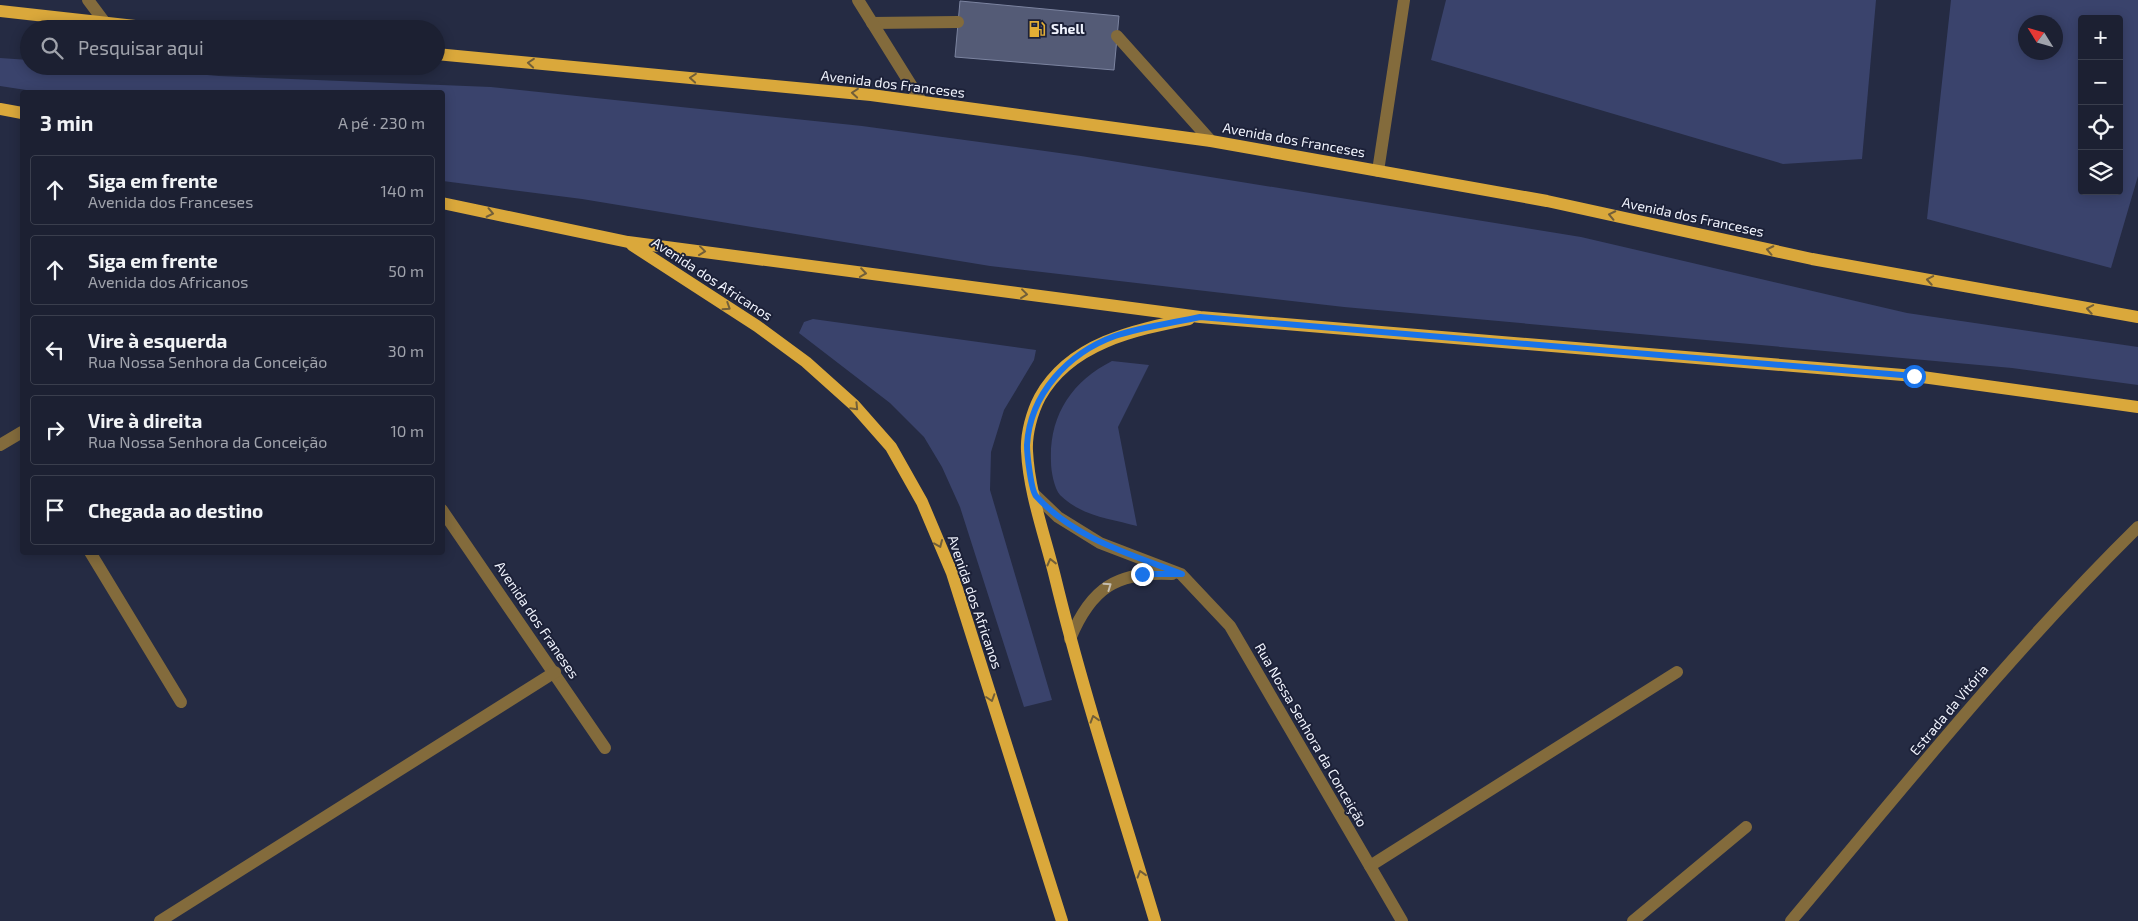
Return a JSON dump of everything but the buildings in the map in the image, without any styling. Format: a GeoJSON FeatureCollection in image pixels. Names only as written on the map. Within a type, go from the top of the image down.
{"type":"FeatureCollection","features":[{"type":"Feature","properties":{"kind":"main road"},"geometry":{"type":"LineString","coordinates":[[0,11],[73,20]]}},
{"type":"Feature","properties":{"kind":"main road","name":"Avenida dos Franceses"},"geometry":{"type":"LineString","coordinates":[[445,55],[920,101],[1211,141],[1547,201],[1812,258],[2138,317]]}},
{"type":"Feature","properties":{"kind":"main road"},"geometry":{"type":"LineString","coordinates":[[0,110],[20,113]]}},
{"type":"Feature","properties":{"kind":"main road"},"geometry":{"type":"LineString","coordinates":[[445,204],[628,242],[1200,317],[1914,376],[2138,406]]}},
{"type":"Feature","properties":{"kind":"main road","name":"Avenida dos Africanos"},"geometry":{"type":"LineString","coordinates":[[628,242],[757,326],[806,362],[854,405],[891,447],[922,502],[952,573],[1062,921]]}},
{"type":"Feature","properties":{"kind":"main road"},"geometry":{"type":"LineString","coordinates":[[1155,921],[1070,639],[1034,494],[1027,451],[1028,432],[1040,397],[1062,369],[1075,359],[1114,337],[1200,317]]}},
{"type":"Feature","properties":{"kind":"street"},"geometry":{"type":"LineString","coordinates":[[88,0],[103,20]]}},
{"type":"Feature","properties":{"kind":"street"},"geometry":{"type":"LineString","coordinates":[[858,0],[920,101]]}},
{"type":"Feature","properties":{"kind":"street"},"geometry":{"type":"LineString","coordinates":[[1378,171],[1404,0]]}},
{"type":"Feature","properties":{"kind":"street"},"geometry":{"type":"LineString","coordinates":[[872,23],[958,22]]}},
{"type":"Feature","properties":{"kind":"street"},"geometry":{"type":"LineString","coordinates":[[1117,36],[1211,141]]}},
{"type":"Feature","properties":{"kind":"street"},"geometry":{"type":"LineString","coordinates":[[0,445],[20,436]]}},
{"type":"Feature","properties":{"kind":"street","name":"Rua Nossa Senhora da Conceição"},"geometry":{"type":"LineString","coordinates":[[1034,494],[1058,516],[1100,543],[1182,574],[1230,626],[1402,921]]}},
{"type":"Feature","properties":{"kind":"street","name":"Avenida dos Franeses"},"geometry":{"type":"LineString","coordinates":[[445,514],[555,672],[605,748]]}},
{"type":"Feature","properties":{"kind":"street","name":"Estrada da Vitória"},"geometry":{"type":"LineString","coordinates":[[1792,921],[1994,679],[2092,572],[2138,527]]}},
{"type":"Feature","properties":{"kind":"street"},"geometry":{"type":"LineString","coordinates":[[92,555],[181,702]]}},
{"type":"Feature","properties":{"kind":"street"},"geometry":{"type":"LineString","coordinates":[[1070,639],[1084,609],[1103,589],[1115,581],[1142,574],[1182,574]]}},
{"type":"Feature","properties":{"kind":"street"},"geometry":{"type":"LineString","coordinates":[[160,921],[555,672]]}},
{"type":"Feature","properties":{"kind":"street"},"geometry":{"type":"LineString","coordinates":[[1370,866],[1677,672]]}},
{"type":"Feature","properties":{"kind":"street"},"geometry":{"type":"LineString","coordinates":[[1633,921],[1746,826]]}},
{"type":"Feature","properties":{"kind":"shaded area"},"geometry":{"type":"Polygon","coordinates":[[[1446,0],[1876,0],[1862,159],[1783,164],[1431,60],[1446,0]]]}},
{"type":"Feature","properties":{"kind":"shaded area"},"geometry":{"type":"Polygon","coordinates":[[[1951,0],[2138,0],[2138,176],[2111,268],[1927,219],[1951,0]]]}},
{"type":"Feature","properties":{"kind":"shaded area"},"geometry":{"type":"Polygon","coordinates":[[[0,58],[20,59],[20,75],[207,75],[491,87],[862,126],[1081,156],[1581,237],[1907,313],[2138,347],[2138,385],[2012,368],[1344,307],[990,266],[582,199],[445,181],[445,90],[26,90],[0,86],[0,58]]]}},
{"type":"Feature","properties":{"kind":"shaded area"},"geometry":{"type":"Polygon","coordinates":[[[813,319],[1036,350],[1034,360],[1004,410],[991,452],[990,490],[1052,700],[1024,707],[960,507],[942,467],[924,437],[890,403],[799,333],[804,322],[813,319]]]}},
{"type":"Feature","properties":{"kind":"shaded area"},"geometry":{"type":"Polygon","coordinates":[[[1112,361],[1149,365],[1118,427],[1137,526],[1097,516],[1077,508],[1058,492],[1052,470],[1051,445],[1054,430],[1065,402],[1085,379],[1112,361]]]}},
{"type":"Feature","properties":{"kind":"place","name":"Shell"},"geometry":{"type":"Point","coordinates":[1037,29]}},
{"type":"Feature","properties":{"kind":"route"},"geometry":{"type":"LineString","coordinates":[[1142,574],[1182,574],[1100,543],[1077,530],[1058,516],[1034,494],[1027,451],[1028,432],[1040,397],[1062,369],[1075,359],[1114,337],[1148,327],[1200,317],[1914,376]]}}]}
